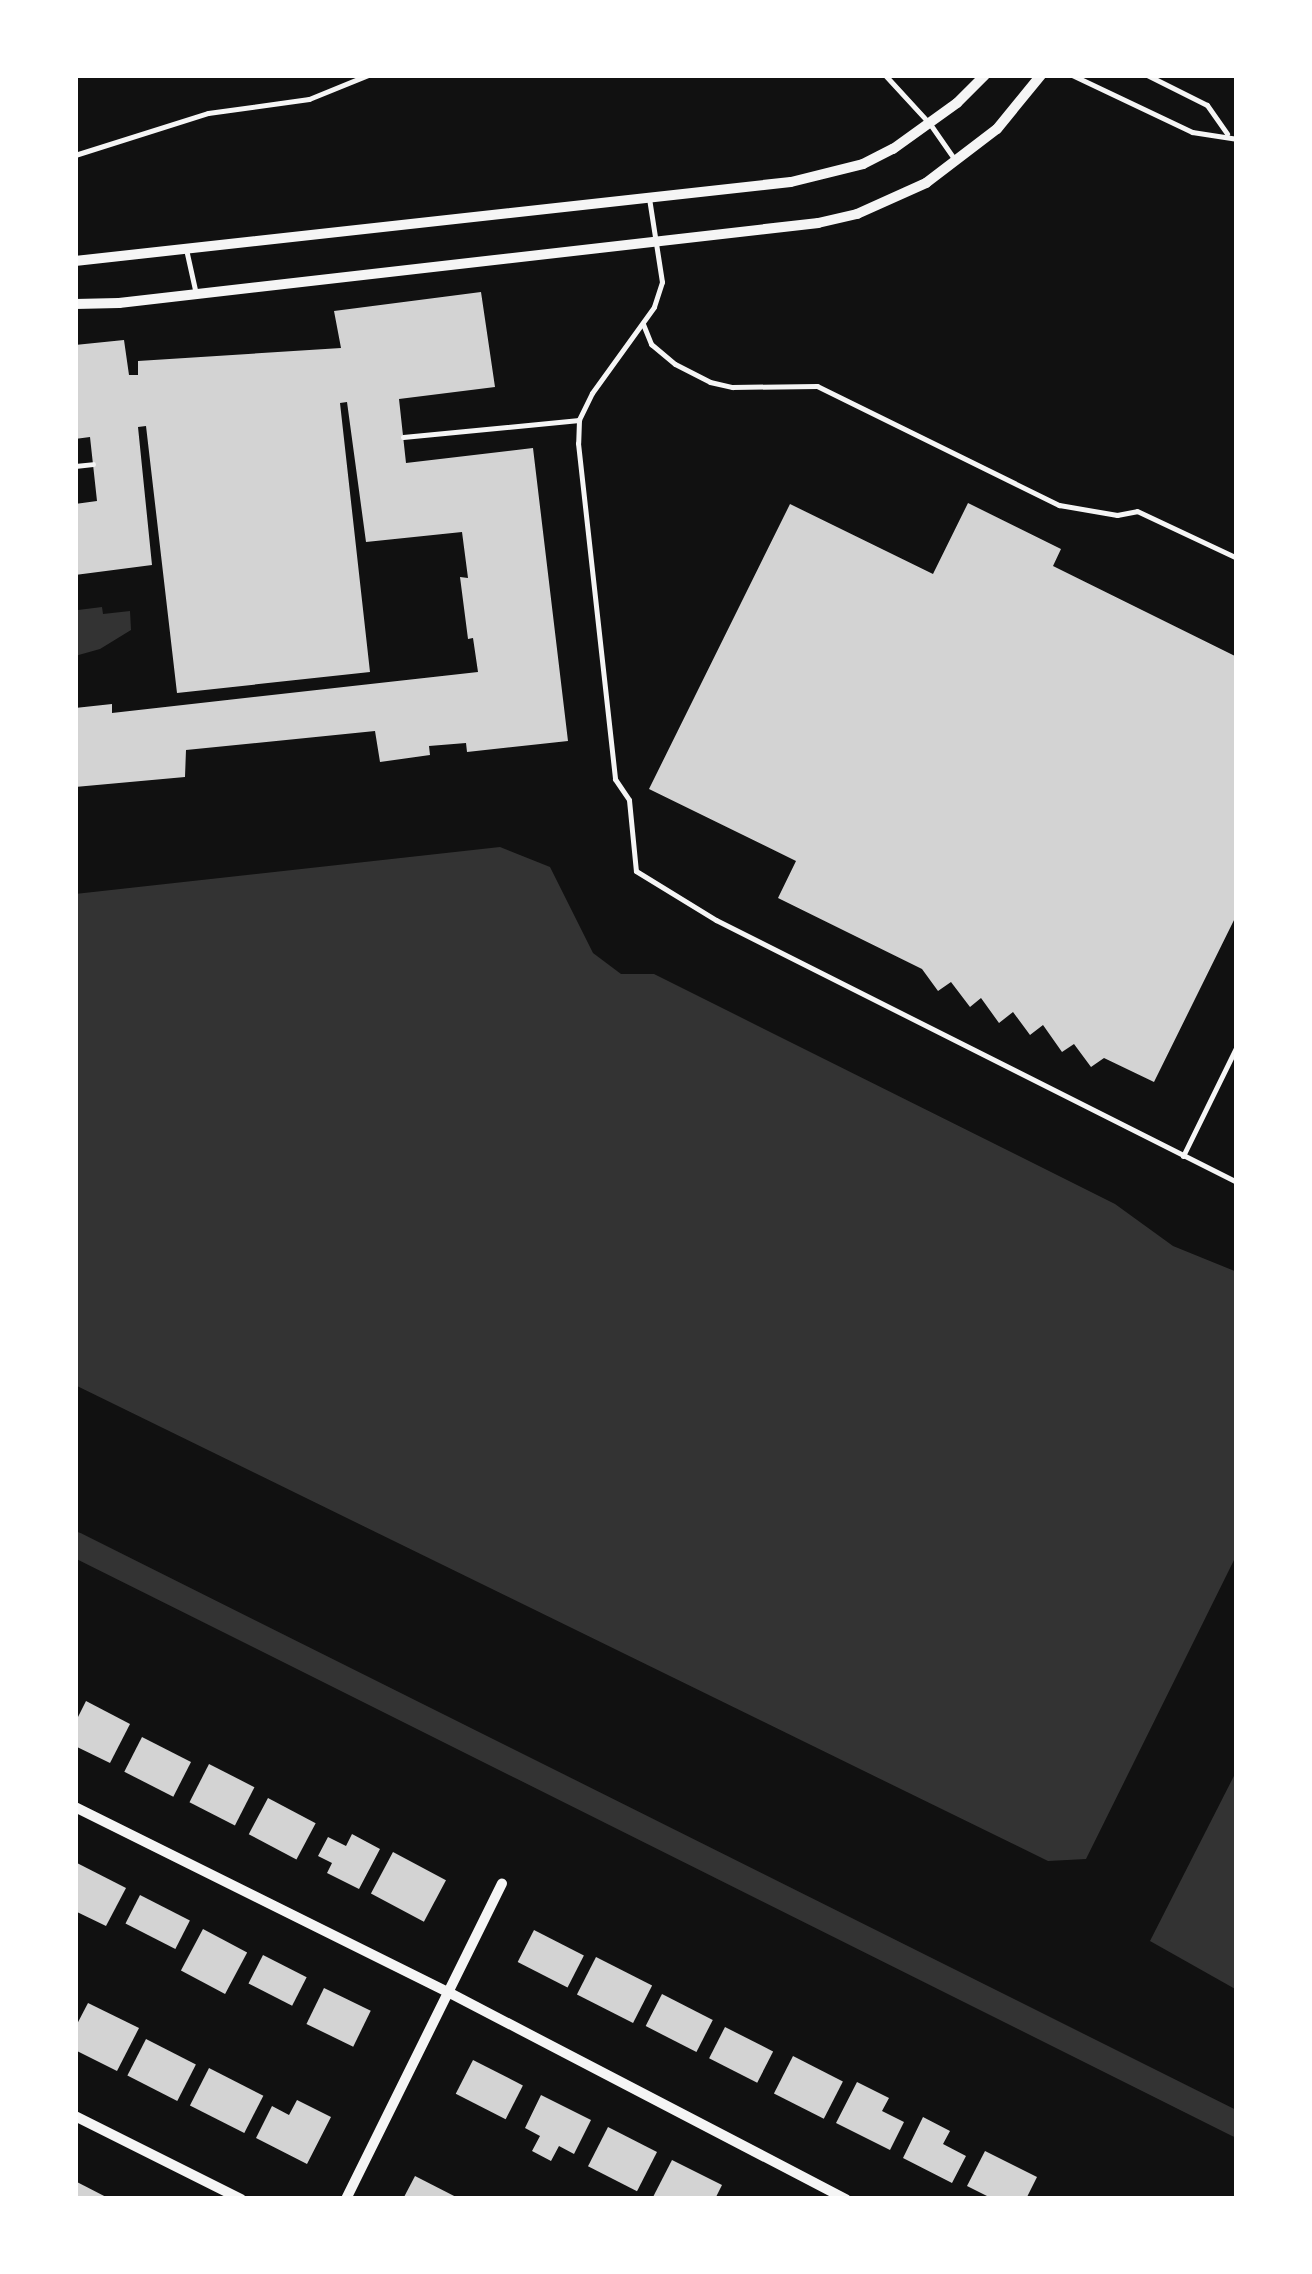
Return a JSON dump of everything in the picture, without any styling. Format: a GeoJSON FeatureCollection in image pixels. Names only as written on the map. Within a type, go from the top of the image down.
{"type":"FeatureCollection","features":[{"type":"Feature","properties":{"kind":"street"},"geometry":{"type":"LineString","coordinates":[[75,261],[649,198],[826,174],[863,164],[930,124],[985,75]]}},
{"type":"Feature","properties":{"kind":"street"},"geometry":{"type":"LineString","coordinates":[[75,304],[659,242],[802,225],[856,214],[926,183],[956,162],[997,129],[1041,75]]}},
{"type":"Feature","properties":{"kind":"street"},"geometry":{"type":"LineString","coordinates":[[75,1807],[448,1992],[846,2199]]}},
{"type":"Feature","properties":{"kind":"street"},"geometry":{"type":"LineString","coordinates":[[346,2199],[502,1884]]}},
{"type":"Feature","properties":{"kind":"street"},"geometry":{"type":"LineString","coordinates":[[75,2116],[241,2199]]}},
{"type":"Feature","properties":{"kind":"lane"},"geometry":{"type":"LineString","coordinates":[[75,155],[208,114],[309,99],[368,75]]}},
{"type":"Feature","properties":{"kind":"lane"},"geometry":{"type":"LineString","coordinates":[[886,75],[930,124],[956,162]]}},
{"type":"Feature","properties":{"kind":"lane"},"geometry":{"type":"LineString","coordinates":[[1072,75],[1192,132],[1227,134],[1237,139]]}},
{"type":"Feature","properties":{"kind":"lane"},"geometry":{"type":"LineString","coordinates":[[1148,75],[1207,105],[1227,134]]}},
{"type":"Feature","properties":{"kind":"lane"},"geometry":{"type":"LineString","coordinates":[[649,198],[659,242],[662,282],[654,307],[592,393],[579,420],[615,779],[629,800],[636,870],[716,920],[1237,1182]]}},
{"type":"Feature","properties":{"kind":"lane"},"geometry":{"type":"LineString","coordinates":[[186,249],[196,294]]}},
{"type":"Feature","properties":{"kind":"lane"},"geometry":{"type":"LineString","coordinates":[[643,324],[651,344],[674,364],[710,382],[732,387],[818,386],[1059,506],[1117,515],[1137,511],[1237,558]]}},
{"type":"Feature","properties":{"kind":"lane"},"geometry":{"type":"LineString","coordinates":[[403,437],[579,420]]}},
{"type":"Feature","properties":{"kind":"lane"},"geometry":{"type":"LineString","coordinates":[[75,466],[93,464]]}},
{"type":"Feature","properties":{"kind":"lane"},"geometry":{"type":"LineString","coordinates":[[1183,1156],[1237,1046]]}},
{"type":"Feature","properties":{"kind":"shaded area"},"geometry":{"type":"Polygon","coordinates":[[[102,607],[103,614],[130,611],[131,630],[100,649],[75,656],[78,610],[102,607]]]}},
{"type":"Feature","properties":{"kind":"shaded area"},"geometry":{"type":"Polygon","coordinates":[[[500,847],[550,867],[593,953],[621,974],[654,974],[1115,1204],[1173,1246],[1237,1272],[1237,1554],[1086,1859],[1048,1861],[75,1385],[75,894],[500,847]]]}},
{"type":"Feature","properties":{"kind":"shaded area"},"geometry":{"type":"Polygon","coordinates":[[[1237,1770],[1237,1990],[1150,1941],[1237,1770]]]}},
{"type":"Feature","properties":{"kind":"building"},"geometry":{"type":"Polygon","coordinates":[[[481,292],[495,387],[399,399],[406,463],[533,448],[568,741],[467,752],[466,743],[429,746],[430,755],[380,762],[375,731],[186,750],[185,777],[75,787],[75,708],[112,704],[112,713],[478,672],[473,638],[468,639],[460,577],[468,578],[462,532],[366,542],[347,402],[340,403],[370,672],[177,693],[146,426],[138,427],[152,565],[75,575],[75,504],[97,501],[90,437],[75,439],[75,345],[124,340],[129,375],[138,375],[138,361],[341,348],[334,311],[481,292]]]}},
{"type":"Feature","properties":{"kind":"building"},"geometry":{"type":"Polygon","coordinates":[[[968,503],[1061,549],[1053,566],[1237,657],[1237,914],[1154,1082],[1104,1058],[1091,1067],[1074,1044],[1062,1052],[1043,1025],[1030,1035],[1013,1012],[999,1023],[981,998],[970,1007],[951,982],[938,991],[922,969],[778,898],[796,861],[649,789],[790,504],[933,574],[968,503]]]}},
{"type":"Feature","properties":{"kind":"building"},"geometry":{"type":"Polygon","coordinates":[[[86,1701],[130,1724],[110,1763],[75,1746],[75,1723],[86,1701]]]}},
{"type":"Feature","properties":{"kind":"building"},"geometry":{"type":"Polygon","coordinates":[[[142,1737],[191,1762],[173,1797],[124,1772],[142,1737]]]}},
{"type":"Feature","properties":{"kind":"building"},"geometry":{"type":"Polygon","coordinates":[[[209,1764],[254,1787],[235,1825],[189,1802],[209,1764]]]}},
{"type":"Feature","properties":{"kind":"building"},"geometry":{"type":"Polygon","coordinates":[[[268,1798],[316,1823],[296,1860],[249,1834],[268,1798]]]}},
{"type":"Feature","properties":{"kind":"building"},"geometry":{"type":"Polygon","coordinates":[[[352,1834],[380,1849],[359,1889],[327,1873],[332,1863],[318,1856],[328,1837],[346,1846],[352,1834]]]}},
{"type":"Feature","properties":{"kind":"building"},"geometry":{"type":"Polygon","coordinates":[[[393,1852],[446,1880],[424,1922],[371,1893],[393,1852]]]}},
{"type":"Feature","properties":{"kind":"building"},"geometry":{"type":"Polygon","coordinates":[[[75,1862],[126,1888],[106,1926],[75,1911],[75,1862]]]}},
{"type":"Feature","properties":{"kind":"building"},"geometry":{"type":"Polygon","coordinates":[[[140,1895],[190,1920],[175,1949],[125,1924],[140,1895]]]}},
{"type":"Feature","properties":{"kind":"building"},"geometry":{"type":"Polygon","coordinates":[[[203,1929],[247,1952],[225,1994],[181,1970],[203,1929]]]}},
{"type":"Feature","properties":{"kind":"building"},"geometry":{"type":"Polygon","coordinates":[[[534,1930],[584,1955],[568,1987],[518,1962],[534,1930]]]}},
{"type":"Feature","properties":{"kind":"building"},"geometry":{"type":"Polygon","coordinates":[[[263,1955],[307,1977],[292,2006],[248,1984],[263,1955]]]}},
{"type":"Feature","properties":{"kind":"building"},"geometry":{"type":"Polygon","coordinates":[[[596,1957],[652,1986],[633,2023],[577,1994],[596,1957]]]}},
{"type":"Feature","properties":{"kind":"building"},"geometry":{"type":"Polygon","coordinates":[[[324,1988],[371,2011],[353,2047],[306,2024],[324,1988]]]}},
{"type":"Feature","properties":{"kind":"building"},"geometry":{"type":"Polygon","coordinates":[[[662,1994],[713,2020],[696,2052],[646,2026],[662,1994]]]}},
{"type":"Feature","properties":{"kind":"building"},"geometry":{"type":"Polygon","coordinates":[[[88,2003],[139,2028],[117,2071],[75,2050],[75,2028],[88,2003]]]}},
{"type":"Feature","properties":{"kind":"building"},"geometry":{"type":"Polygon","coordinates":[[[725,2027],[773,2052],[757,2083],[709,2058],[725,2027]]]}},
{"type":"Feature","properties":{"kind":"building"},"geometry":{"type":"Polygon","coordinates":[[[146,2039],[196,2064],[177,2101],[127,2076],[146,2039]]]}},
{"type":"Feature","properties":{"kind":"building"},"geometry":{"type":"Polygon","coordinates":[[[793,2056],[843,2081],[824,2119],[774,2093],[793,2056]]]}},
{"type":"Feature","properties":{"kind":"building"},"geometry":{"type":"Polygon","coordinates":[[[473,2060],[523,2085],[506,2119],[456,2094],[473,2060]]]}},
{"type":"Feature","properties":{"kind":"building"},"geometry":{"type":"Polygon","coordinates":[[[209,2068],[263,2096],[244,2133],[190,2105],[209,2068]]]}},
{"type":"Feature","properties":{"kind":"building"},"geometry":{"type":"Polygon","coordinates":[[[857,2082],[889,2098],[882,2111],[904,2122],[890,2150],[836,2123],[857,2082]]]}},
{"type":"Feature","properties":{"kind":"building"},"geometry":{"type":"Polygon","coordinates":[[[541,2095],[591,2120],[574,2154],[559,2146],[551,2161],[532,2151],[540,2136],[525,2128],[541,2095]]]}},
{"type":"Feature","properties":{"kind":"building"},"geometry":{"type":"Polygon","coordinates":[[[297,2100],[331,2117],[307,2164],[256,2138],[272,2106],[289,2115],[297,2100]]]}},
{"type":"Feature","properties":{"kind":"building"},"geometry":{"type":"Polygon","coordinates":[[[923,2117],[950,2131],[943,2144],[966,2156],[952,2183],[903,2158],[923,2117]]]}},
{"type":"Feature","properties":{"kind":"building"},"geometry":{"type":"Polygon","coordinates":[[[608,2127],[657,2152],[637,2191],[588,2166],[608,2127]]]}},
{"type":"Feature","properties":{"kind":"building"},"geometry":{"type":"Polygon","coordinates":[[[985,2151],[1037,2177],[1026,2199],[993,2199],[967,2186],[985,2151]]]}},
{"type":"Feature","properties":{"kind":"building"},"geometry":{"type":"Polygon","coordinates":[[[672,2160],[722,2185],[715,2199],[652,2199],[672,2160]]]}},
{"type":"Feature","properties":{"kind":"building"},"geometry":{"type":"Polygon","coordinates":[[[415,2176],[460,2199],[403,2199],[415,2176]]]}},
{"type":"Feature","properties":{"kind":"building"},"geometry":{"type":"Polygon","coordinates":[[[75,2181],[110,2199],[75,2199],[75,2181]]]}},
{"type":"Feature","properties":{"kind":"waterway"},"geometry":{"type":"LineString","coordinates":[[75,1544],[1237,2124]]}}]}
